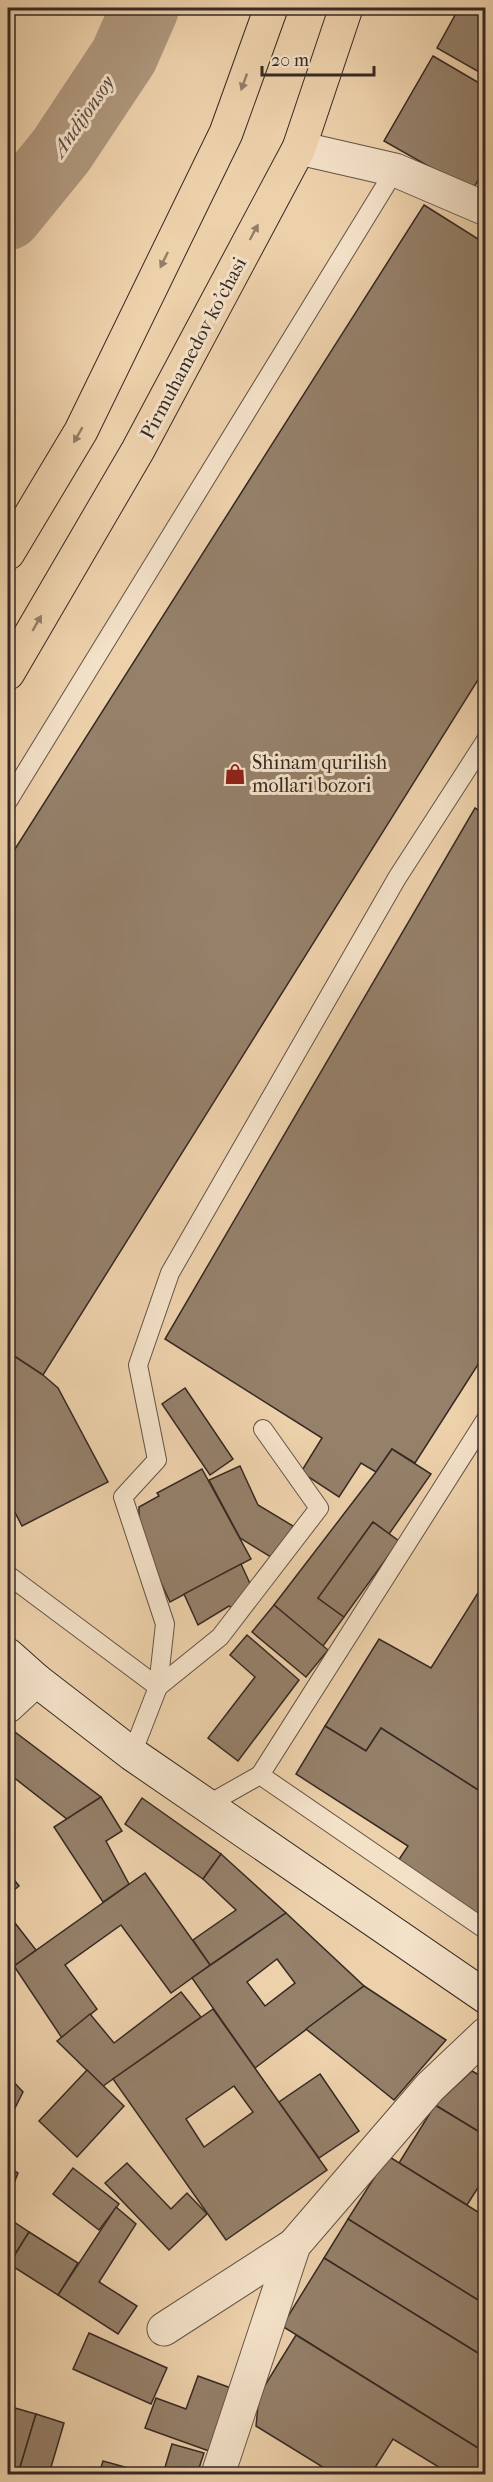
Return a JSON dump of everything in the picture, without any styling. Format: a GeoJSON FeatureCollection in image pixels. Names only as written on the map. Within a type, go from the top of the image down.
{"type":"FeatureCollection","features":[{"type":"Feature","properties":{"kind":"main road"},"geometry":{"type":"LineString","coordinates":[[8,553],[81,431],[226,133],[271,8]]}},
{"type":"Feature","properties":{"kind":"main road","name":"Pirmuhamedov ko'chasi"},"geometry":{"type":"LineString","coordinates":[[8,673],[138,450],[299,148],[346,8]]}},
{"type":"Feature","properties":{"kind":"street"},"geometry":{"type":"LineString","coordinates":[[299,148],[395,170],[486,209]]}},
{"type":"Feature","properties":{"kind":"street"},"geometry":{"type":"LineString","coordinates":[[8,1655],[36,1680],[132,1754],[486,1997]]}},
{"type":"Feature","properties":{"kind":"street"},"geometry":{"type":"LineString","coordinates":[[8,1706],[36,1680]]}},
{"type":"Feature","properties":{"kind":"street"},"geometry":{"type":"LineString","coordinates":[[164,2329],[294,2245],[430,2087],[486,2034]]}},
{"type":"Feature","properties":{"kind":"street"},"geometry":{"type":"LineString","coordinates":[[218,2475],[294,2245]]}},
{"type":"Feature","properties":{"kind":"lane"},"geometry":{"type":"LineString","coordinates":[[8,801],[395,170]]}},
{"type":"Feature","properties":{"kind":"lane"},"geometry":{"type":"LineString","coordinates":[[132,1754],[158,1686],[165,1624],[123,1497],[157,1460],[138,1365],[170,1273],[396,878],[479,766],[486,740]]}},
{"type":"Feature","properties":{"kind":"lane"},"geometry":{"type":"LineString","coordinates":[[207,1805],[260,1775],[486,1419]]}},
{"type":"Feature","properties":{"kind":"lane"},"geometry":{"type":"LineString","coordinates":[[158,1686],[220,1637],[319,1508],[263,1429]]}},
{"type":"Feature","properties":{"kind":"lane"},"geometry":{"type":"LineString","coordinates":[[8,1575],[158,1686]]}},
{"type":"Feature","properties":{"kind":"lane"},"geometry":{"type":"LineString","coordinates":[[260,1775],[486,1930]]}},
{"type":"Feature","properties":{"kind":"building"},"geometry":{"type":"Polygon","coordinates":[[[459,8],[486,8],[486,76],[437,48],[459,8]]]}},
{"type":"Feature","properties":{"kind":"building"},"geometry":{"type":"Polygon","coordinates":[[[433,56],[486,87],[486,166],[472,191],[384,141],[433,56]]]}},
{"type":"Feature","properties":{"kind":"building"},"geometry":{"type":"Polygon","coordinates":[[[424,205],[486,244],[486,667],[43,1375],[8,1352],[8,860],[424,205]]]}},
{"type":"Feature","properties":{"kind":"building"},"geometry":{"type":"Polygon","coordinates":[[[475,808],[486,815],[486,1352],[415,1463],[392,1449],[376,1472],[361,1463],[339,1497],[301,1472],[322,1438],[165,1339],[475,808]]]}},
{"type":"Feature","properties":{"kind":"building"},"geometry":{"type":"Polygon","coordinates":[[[8,1352],[58,1388],[108,1482],[22,1526],[8,1499],[8,1352]]]}},
{"type":"Feature","properties":{"kind":"building"},"geometry":{"type":"Polygon","coordinates":[[[185,1388],[233,1459],[210,1475],[162,1404],[185,1388]]]}},
{"type":"Feature","properties":{"kind":"building"},"geometry":{"type":"Polygon","coordinates":[[[392,1449],[431,1474],[389,1534],[373,1522],[318,1598],[344,1617],[323,1646],[274,1605],[392,1449]]]}},
{"type":"Feature","properties":{"kind":"building"},"geometry":{"type":"Polygon","coordinates":[[[240,1466],[258,1505],[293,1526],[274,1559],[240,1538],[209,1480],[240,1466]]]}},
{"type":"Feature","properties":{"kind":"building"},"geometry":{"type":"Polygon","coordinates":[[[202,1469],[251,1559],[170,1602],[139,1535],[139,1507],[159,1496],[157,1493],[202,1469]]]}},
{"type":"Feature","properties":{"kind":"building"},"geometry":{"type":"Polygon","coordinates":[[[373,1522],[399,1541],[344,1617],[318,1598],[373,1522]]]}},
{"type":"Feature","properties":{"kind":"building"},"geometry":{"type":"Polygon","coordinates":[[[241,1564],[253,1590],[234,1610],[229,1606],[198,1625],[184,1594],[241,1564]]]}},
{"type":"Feature","properties":{"kind":"building"},"geometry":{"type":"Polygon","coordinates":[[[486,1580],[486,1795],[381,1728],[366,1751],[325,1726],[379,1639],[431,1668],[486,1580]]]}},
{"type":"Feature","properties":{"kind":"building"},"geometry":{"type":"Polygon","coordinates":[[[274,1605],[328,1650],[306,1677],[252,1632],[274,1605]]]}},
{"type":"Feature","properties":{"kind":"building"},"geometry":{"type":"Polygon","coordinates":[[[247,1635],[299,1680],[238,1761],[208,1738],[255,1677],[230,1655],[247,1635]]]}},
{"type":"Feature","properties":{"kind":"building"},"geometry":{"type":"Polygon","coordinates":[[[325,1726],[366,1751],[381,1728],[486,1795],[486,1905],[478,1917],[396,1864],[408,1846],[296,1774],[325,1726]]]}},
{"type":"Feature","properties":{"kind":"building"},"geometry":{"type":"Polygon","coordinates":[[[11,1729],[101,1797],[67,1819],[8,1773],[8,1732],[11,1729]]]}},
{"type":"Feature","properties":{"kind":"building"},"geometry":{"type":"Polygon","coordinates":[[[101,1797],[122,1831],[106,1841],[129,1884],[103,1902],[54,1827],[101,1797]]]}},
{"type":"Feature","properties":{"kind":"building"},"geometry":{"type":"Polygon","coordinates":[[[142,1798],[221,1854],[203,1879],[125,1824],[142,1798]]]}},
{"type":"Feature","properties":{"kind":"building"},"geometry":{"type":"Polygon","coordinates":[[[221,1854],[286,1913],[210,1965],[193,1940],[236,1910],[203,1879],[221,1854]]]}},
{"type":"Feature","properties":{"kind":"building"},"geometry":{"type":"Polygon","coordinates":[[[8,1872],[19,1886],[8,1895],[8,1872]]]}},
{"type":"Feature","properties":{"kind":"building"},"geometry":{"type":"Polygon","coordinates":[[[145,1873],[210,1965],[171,1993],[121,1925],[65,1965],[97,2009],[62,2038],[14,1966],[145,1873]]]}},
{"type":"Feature","properties":{"kind":"building"},"geometry":{"type":"Polygon","coordinates":[[[286,1913],[364,1986],[255,2068],[192,1978],[286,1913]],[[277,1959],[247,1982],[265,2006],[295,1983],[277,1959]]]}},
{"type":"Feature","properties":{"kind":"building"},"geometry":{"type":"Polygon","coordinates":[[[8,1914],[36,1950],[14,1966],[8,1958],[8,1914]]]}},
{"type":"Feature","properties":{"kind":"building"},"geometry":{"type":"Polygon","coordinates":[[[364,1986],[446,2040],[394,2100],[306,2029],[364,1986]]]}},
{"type":"Feature","properties":{"kind":"building"},"geometry":{"type":"Polygon","coordinates":[[[181,1992],[201,2017],[103,2086],[57,2041],[90,2014],[114,2043],[181,1992]]]}},
{"type":"Feature","properties":{"kind":"building"},"geometry":{"type":"Polygon","coordinates":[[[213,2009],[327,2170],[226,2240],[113,2079],[213,2009]],[[234,2086],[186,2119],[204,2147],[253,2112],[234,2086]]]}},
{"type":"Feature","properties":{"kind":"building"},"geometry":{"type":"Polygon","coordinates":[[[87,2070],[124,2106],[77,2157],[39,2121],[87,2070]]]}},
{"type":"Feature","properties":{"kind":"building"},"geometry":{"type":"Polygon","coordinates":[[[472,2071],[486,2079],[486,2136],[435,2105],[472,2071]]]}},
{"type":"Feature","properties":{"kind":"building"},"geometry":{"type":"Polygon","coordinates":[[[320,2074],[359,2131],[319,2158],[279,2102],[320,2074]]]}},
{"type":"Feature","properties":{"kind":"building"},"geometry":{"type":"Polygon","coordinates":[[[8,2076],[23,2092],[8,2122],[8,2076]]]}},
{"type":"Feature","properties":{"kind":"building"},"geometry":{"type":"Polygon","coordinates":[[[435,2105],[486,2136],[486,2175],[467,2205],[399,2163],[435,2105]]]}},
{"type":"Feature","properties":{"kind":"building"},"geometry":{"type":"Polygon","coordinates":[[[388,2156],[486,2217],[486,2305],[348,2219],[388,2156]]]}},
{"type":"Feature","properties":{"kind":"building"},"geometry":{"type":"Polygon","coordinates":[[[127,2163],[171,2209],[187,2193],[207,2214],[169,2250],[105,2183],[127,2163]]]}},
{"type":"Feature","properties":{"kind":"building"},"geometry":{"type":"Polygon","coordinates":[[[8,2167],[18,2173],[8,2198],[8,2167]]]}},
{"type":"Feature","properties":{"kind":"building"},"geometry":{"type":"Polygon","coordinates":[[[73,2168],[119,2204],[99,2230],[53,2194],[73,2168]]]}},
{"type":"Feature","properties":{"kind":"building"},"geometry":{"type":"Polygon","coordinates":[[[116,2207],[136,2224],[99,2282],[137,2306],[118,2334],[58,2295],[116,2207]]]}},
{"type":"Feature","properties":{"kind":"building"},"geometry":{"type":"Polygon","coordinates":[[[8,2218],[29,2232],[9,2264],[8,2263],[8,2218]]]}},
{"type":"Feature","properties":{"kind":"building"},"geometry":{"type":"Polygon","coordinates":[[[348,2219],[486,2305],[486,2358],[324,2258],[348,2219]]]}},
{"type":"Feature","properties":{"kind":"building"},"geometry":{"type":"Polygon","coordinates":[[[29,2232],[78,2263],[58,2295],[9,2264],[29,2232]]]}},
{"type":"Feature","properties":{"kind":"building"},"geometry":{"type":"Polygon","coordinates":[[[324,2258],[486,2358],[486,2453],[282,2326],[324,2258]]]}},
{"type":"Feature","properties":{"kind":"building"},"geometry":{"type":"Polygon","coordinates":[[[89,2333],[167,2368],[151,2404],[73,2369],[89,2333]]]}},
{"type":"Feature","properties":{"kind":"building"},"geometry":{"type":"Polygon","coordinates":[[[296,2335],[486,2453],[486,2474],[450,2474],[393,2439],[371,2474],[334,2474],[256,2426],[259,2395],[296,2335]]]}},
{"type":"Feature","properties":{"kind":"building"},"geometry":{"type":"Polygon","coordinates":[[[198,2376],[231,2388],[209,2451],[145,2428],[156,2398],[186,2409],[198,2376]]]}},
{"type":"Feature","properties":{"kind":"building"},"geometry":{"type":"Polygon","coordinates":[[[8,2406],[36,2414],[18,2474],[8,2474],[8,2406]]]}},
{"type":"Feature","properties":{"kind":"building"},"geometry":{"type":"Polygon","coordinates":[[[36,2414],[64,2423],[49,2474],[18,2474],[36,2414]]]}},
{"type":"Feature","properties":{"kind":"building"},"geometry":{"type":"Polygon","coordinates":[[[172,2444],[204,2453],[197,2474],[163,2474],[172,2444]]]}},
{"type":"Feature","properties":{"kind":"building"},"geometry":{"type":"Polygon","coordinates":[[[103,2461],[150,2474],[99,2474],[103,2461]]]}},
{"type":"Feature","properties":{"kind":"waterway","name":"Andijonsoy"},"geometry":{"type":"LineString","coordinates":[[8,216],[61,151],[124,56],[145,8]]}},
{"type":"Feature","properties":{"kind":"place","name":"Shinam qurilish mollari bozori"},"geometry":{"type":"Point","coordinates":[235,774]}}]}
